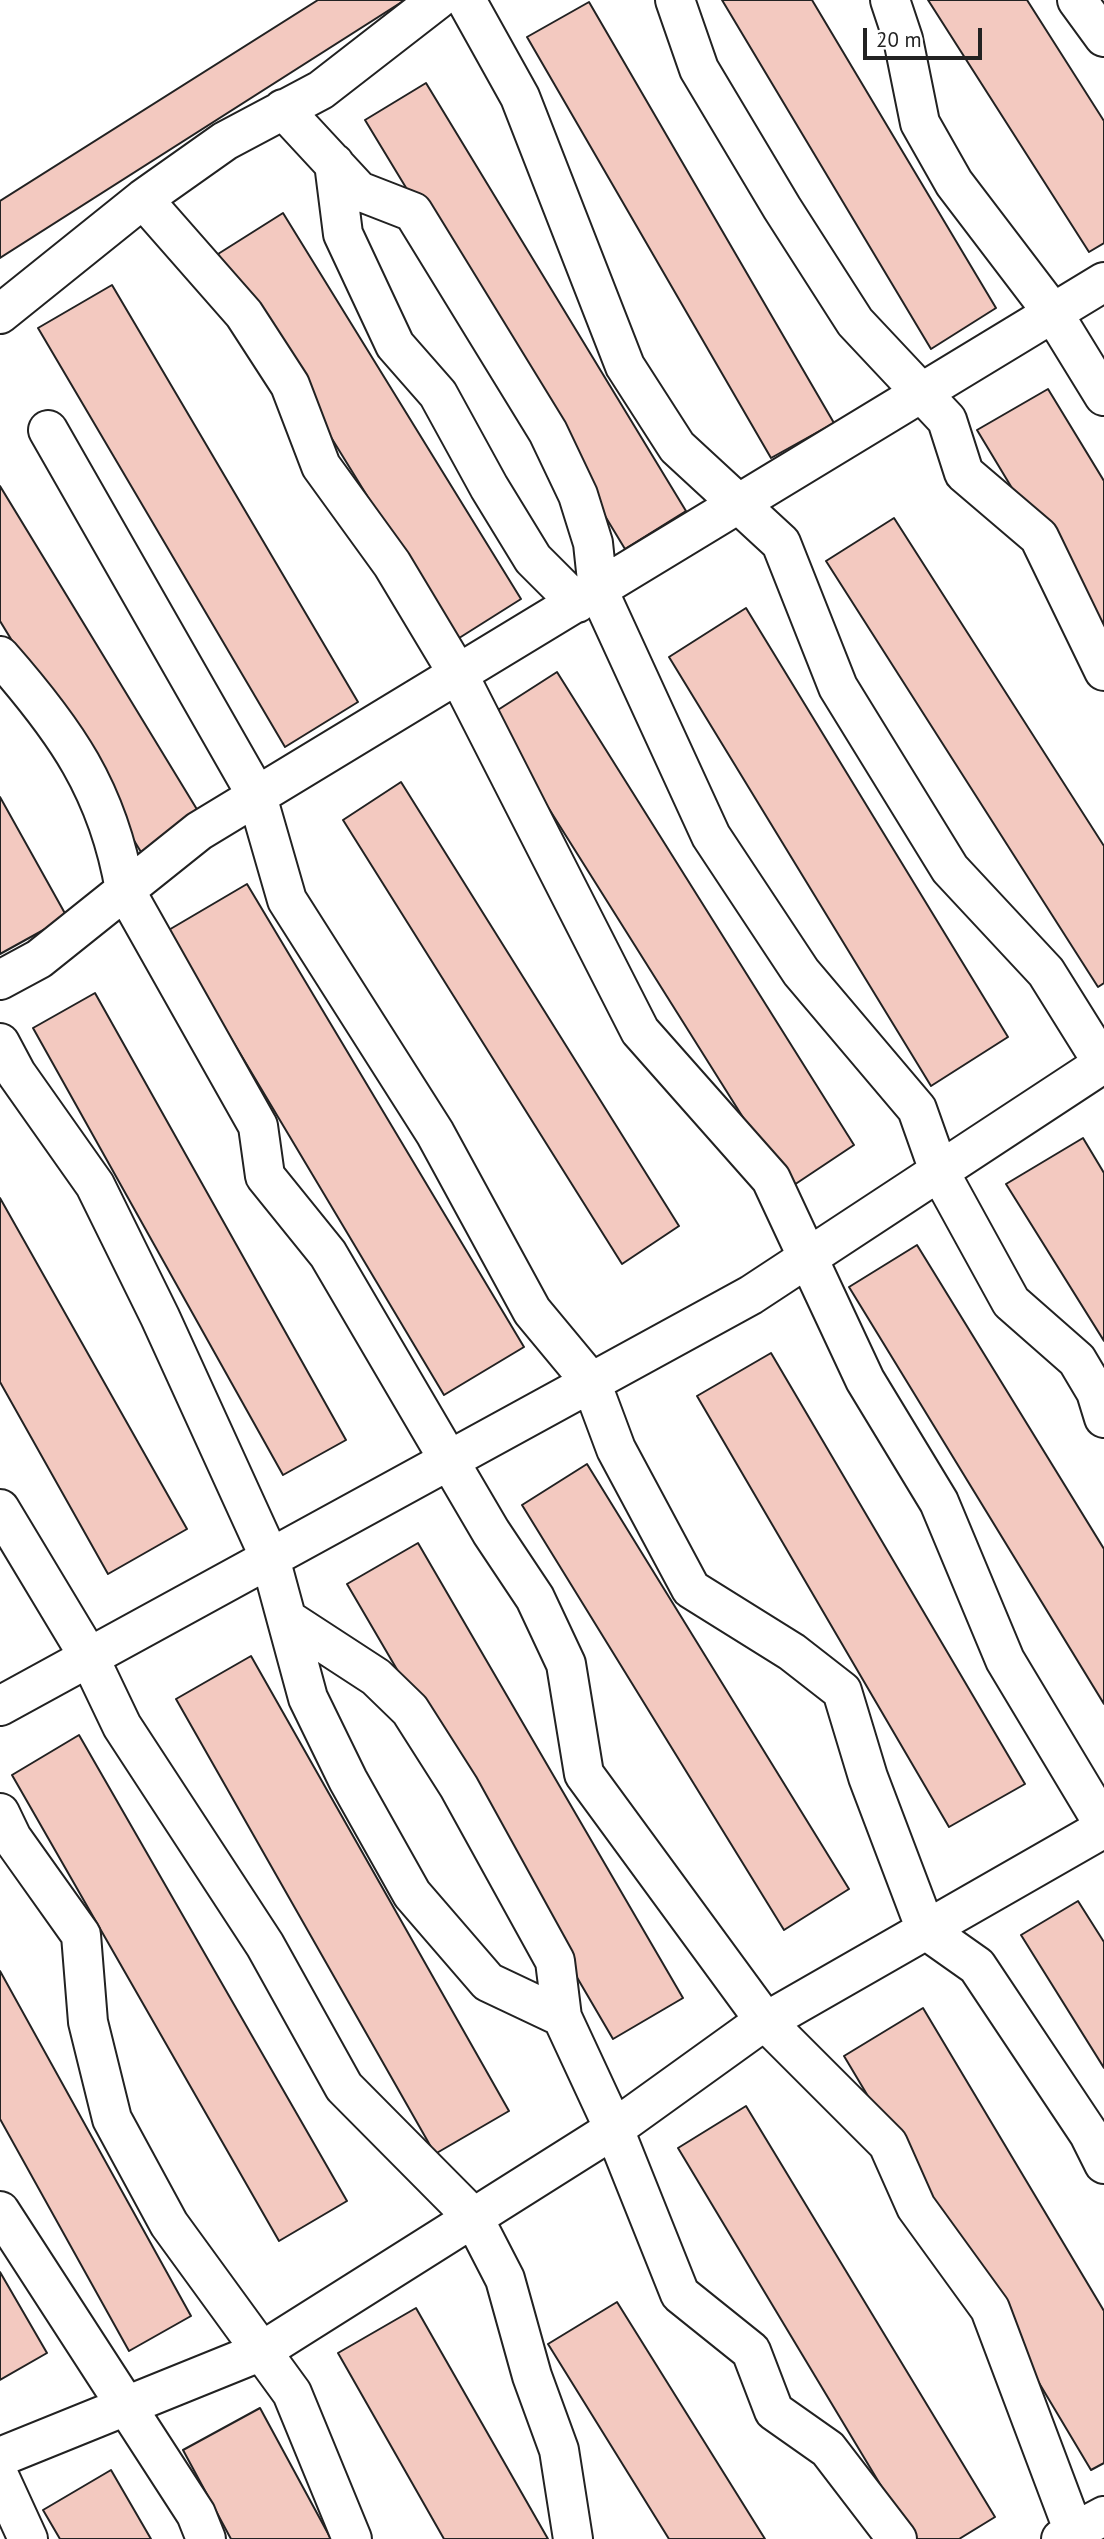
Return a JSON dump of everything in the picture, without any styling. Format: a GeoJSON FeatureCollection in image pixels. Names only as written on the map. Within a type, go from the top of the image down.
{"type":"FeatureCollection","features":[{"type":"Feature","properties":{"kind":"lane"},"geometry":{"type":"LineString","coordinates":[[0,314],[143,199],[225,141],[321,90],[437,0]]}},
{"type":"Feature","properties":{"kind":"lane"},"geometry":{"type":"LineString","coordinates":[[0,1706],[751,1295],[1104,1064],[1046,972],[950,869],[838,687],[781,543],[677,447],[625,366],[520,97],[466,0]]}},
{"type":"Feature","properties":{"kind":"lane"},"geometry":{"type":"LineString","coordinates":[[675,0],[699,69],[782,208],[855,322],[947,420],[964,473],[1039,537],[1104,671]]}},
{"type":"Feature","properties":{"kind":"lane"},"geometry":{"type":"LineString","coordinates":[[890,0],[903,39],[920,123],[954,183],[1053,313],[1104,396]]}},
{"type":"Feature","properties":{"kind":"lane"},"geometry":{"type":"LineString","coordinates":[[1077,0],[1104,37]]}},
{"type":"Feature","properties":{"kind":"lane"},"geometry":{"type":"LineString","coordinates":[[283,109],[359,191],[413,212],[548,432],[578,495],[593,543],[588,596]]}},
{"type":"Feature","properties":{"kind":"lane"},"geometry":{"type":"LineString","coordinates":[[334,163],[343,234],[395,345],[438,394],[533,559],[588,596],[711,835],[801,972],[918,1110],[940,1171],[1011,1302],[1077,1360],[1096,1392],[1104,1418]]}},
{"type":"Feature","properties":{"kind":"lane"},"geometry":{"type":"LineString","coordinates":[[0,2457],[262,2351],[614,2129],[765,2021],[1104,1827],[1005,1660],[939,1502],[865,1380],[810,1256],[771,1179],[640,1031],[458,674],[392,564],[321,467],[290,385],[244,314],[143,199]]}},
{"type":"Feature","properties":{"kind":"lane"},"geometry":{"type":"LineString","coordinates":[[0,980],[39,959],[199,831],[1104,282]]}},
{"type":"Feature","properties":{"kind":"lane"},"geometry":{"type":"LineString","coordinates":[[48,430],[257,796],[287,900],[435,1133],[532,1311],[591,1382],[616,1449],[691,1589],[792,1652],[842,1691],[868,1777],[926,1930],[977,1966],[1089,2134],[1104,2164]]}},
{"type":"Feature","properties":{"kind":"lane"},"geometry":{"type":"LineString","coordinates":[[0,656],[50,712],[93,782],[118,847],[125,890],[258,1126],[265,1176],[328,1254],[451,1459],[491,1532],[535,1598],[566,1664],[584,1774],[765,2021],[888,2144],[916,2207],[990,2309],[1080,2529]]}},
{"type":"Feature","properties":{"kind":"lane"},"geometry":{"type":"LineString","coordinates":[[0,1043],[16,1073],[95,1185],[160,1317],[270,1558],[308,1698],[348,1780],[412,1894],[488,1982],[562,2017]]}},
{"type":"Feature","properties":{"kind":"lane"},"geometry":{"type":"LineString","coordinates":[[0,1509],[89,1657],[122,1726],[265,1945],[344,2087],[473,2217],[505,2279],[532,2376],[559,2450],[573,2539]]}},
{"type":"Feature","properties":{"kind":"lane"},"geometry":{"type":"LineString","coordinates":[[287,1619],[376,1677],[410,1710],[459,1787],[555,1961],[562,2017],[614,2129],[680,2294],[751,2351],[774,2411],[828,2449],[897,2539]]}},
{"type":"Feature","properties":{"kind":"lane"},"geometry":{"type":"LineString","coordinates":[[0,1813],[12,1838],[81,1935],[88,2022],[113,2119],[169,2224],[292,2393],[352,2539]]}},
{"type":"Feature","properties":{"kind":"lane"},"geometry":{"type":"LineString","coordinates":[[0,2211],[195,2514],[206,2539]]}},
{"type":"Feature","properties":{"kind":"lane"},"geometry":{"type":"LineString","coordinates":[[0,2478],[28,2539]]}},
{"type":"Feature","properties":{"kind":"building"},"geometry":{"type":"Polygon","coordinates":[[[318,0],[405,0],[0,258],[0,201],[318,0]]]}},
{"type":"Feature","properties":{"kind":"building"},"geometry":{"type":"Polygon","coordinates":[[[722,0],[812,0],[996,308],[931,349],[722,0]]]}},
{"type":"Feature","properties":{"kind":"building"},"geometry":{"type":"Polygon","coordinates":[[[928,0],[1027,0],[1104,121],[1104,243],[1089,252],[928,0]]]}},
{"type":"Feature","properties":{"kind":"building"},"geometry":{"type":"Polygon","coordinates":[[[589,2],[834,423],[771,458],[527,37],[589,2]]]}},
{"type":"Feature","properties":{"kind":"building"},"geometry":{"type":"Polygon","coordinates":[[[426,83],[686,511],[625,549],[365,120],[426,83]]]}},
{"type":"Feature","properties":{"kind":"building"},"geometry":{"type":"Polygon","coordinates":[[[283,213],[521,599],[456,640],[218,254],[283,213]]]}},
{"type":"Feature","properties":{"kind":"building"},"geometry":{"type":"Polygon","coordinates":[[[112,285],[358,702],[285,747],[38,328],[112,285]]]}},
{"type":"Feature","properties":{"kind":"building"},"geometry":{"type":"Polygon","coordinates":[[[1048,389],[1104,481],[1104,641],[977,430],[1048,389]]]}},
{"type":"Feature","properties":{"kind":"building"},"geometry":{"type":"Polygon","coordinates":[[[0,486],[201,816],[141,852],[0,621],[0,486]]]}},
{"type":"Feature","properties":{"kind":"building"},"geometry":{"type":"Polygon","coordinates":[[[894,518],[1104,846],[1104,983],[1098,987],[826,561],[894,518]]]}},
{"type":"Feature","properties":{"kind":"building"},"geometry":{"type":"Polygon","coordinates":[[[746,608],[1008,1037],[931,1086],[669,657],[746,608]]]}},
{"type":"Feature","properties":{"kind":"building"},"geometry":{"type":"Polygon","coordinates":[[[557,672],[854,1145],[788,1189],[490,715],[557,672]]]}},
{"type":"Feature","properties":{"kind":"building"},"geometry":{"type":"Polygon","coordinates":[[[401,782],[679,1226],[622,1264],[343,820],[401,782]]]}},
{"type":"Feature","properties":{"kind":"building"},"geometry":{"type":"Polygon","coordinates":[[[0,797],[67,917],[0,954],[0,797]]]}},
{"type":"Feature","properties":{"kind":"building"},"geometry":{"type":"Polygon","coordinates":[[[247,884],[524,1347],[444,1395],[167,931],[247,884]]]}},
{"type":"Feature","properties":{"kind":"building"},"geometry":{"type":"Polygon","coordinates":[[[95,993],[346,1440],[283,1475],[33,1028],[95,993]]]}},
{"type":"Feature","properties":{"kind":"building"},"geometry":{"type":"Polygon","coordinates":[[[1083,1138],[1104,1173],[1104,1341],[1006,1184],[1083,1138]]]}},
{"type":"Feature","properties":{"kind":"building"},"geometry":{"type":"Polygon","coordinates":[[[0,1198],[187,1529],[108,1574],[0,1382],[0,1198]]]}},
{"type":"Feature","properties":{"kind":"building"},"geometry":{"type":"Polygon","coordinates":[[[917,1245],[1104,1549],[1104,1704],[849,1287],[917,1245]]]}},
{"type":"Feature","properties":{"kind":"building"},"geometry":{"type":"Polygon","coordinates":[[[771,1353],[1025,1784],[949,1827],[697,1396],[771,1353]]]}},
{"type":"Feature","properties":{"kind":"building"},"geometry":{"type":"Polygon","coordinates":[[[587,1464],[849,1889],[784,1930],[522,1505],[587,1464]]]}},
{"type":"Feature","properties":{"kind":"building"},"geometry":{"type":"Polygon","coordinates":[[[418,1543],[683,1998],[613,2039],[347,1584],[418,1543]]]}},
{"type":"Feature","properties":{"kind":"building"},"geometry":{"type":"Polygon","coordinates":[[[251,1656],[509,2111],[435,2154],[176,1699],[251,1656]]]}},
{"type":"Feature","properties":{"kind":"building"},"geometry":{"type":"Polygon","coordinates":[[[79,1735],[347,2201],[279,2241],[12,1775],[79,1735]]]}},
{"type":"Feature","properties":{"kind":"building"},"geometry":{"type":"Polygon","coordinates":[[[1078,1901],[1104,1942],[1104,2068],[1021,1935],[1078,1901]]]}},
{"type":"Feature","properties":{"kind":"building"},"geometry":{"type":"Polygon","coordinates":[[[0,1971],[191,2316],[129,2351],[0,2119],[0,1971]]]}},
{"type":"Feature","properties":{"kind":"building"},"geometry":{"type":"Polygon","coordinates":[[[923,2008],[1104,2311],[1104,2463],[1091,2470],[844,2056],[923,2008]]]}},
{"type":"Feature","properties":{"kind":"building"},"geometry":{"type":"Polygon","coordinates":[[[746,2106],[995,2517],[959,2539],[913,2539],[678,2148],[746,2106]]]}},
{"type":"Feature","properties":{"kind":"building"},"geometry":{"type":"Polygon","coordinates":[[[0,2272],[47,2353],[0,2380],[0,2272]]]}},
{"type":"Feature","properties":{"kind":"building"},"geometry":{"type":"Polygon","coordinates":[[[617,2302],[765,2539],[669,2539],[548,2344],[617,2302]]]}},
{"type":"Feature","properties":{"kind":"building"},"geometry":{"type":"Polygon","coordinates":[[[416,2308],[548,2539],[444,2539],[338,2353],[416,2308]]]}},
{"type":"Feature","properties":{"kind":"building"},"geometry":{"type":"Polygon","coordinates":[[[260,2408],[331,2539],[231,2539],[183,2450],[260,2408]]]}},
{"type":"Feature","properties":{"kind":"building"},"geometry":{"type":"Polygon","coordinates":[[[111,2470],[151,2539],[60,2539],[43,2510],[111,2470]]]}}]}
